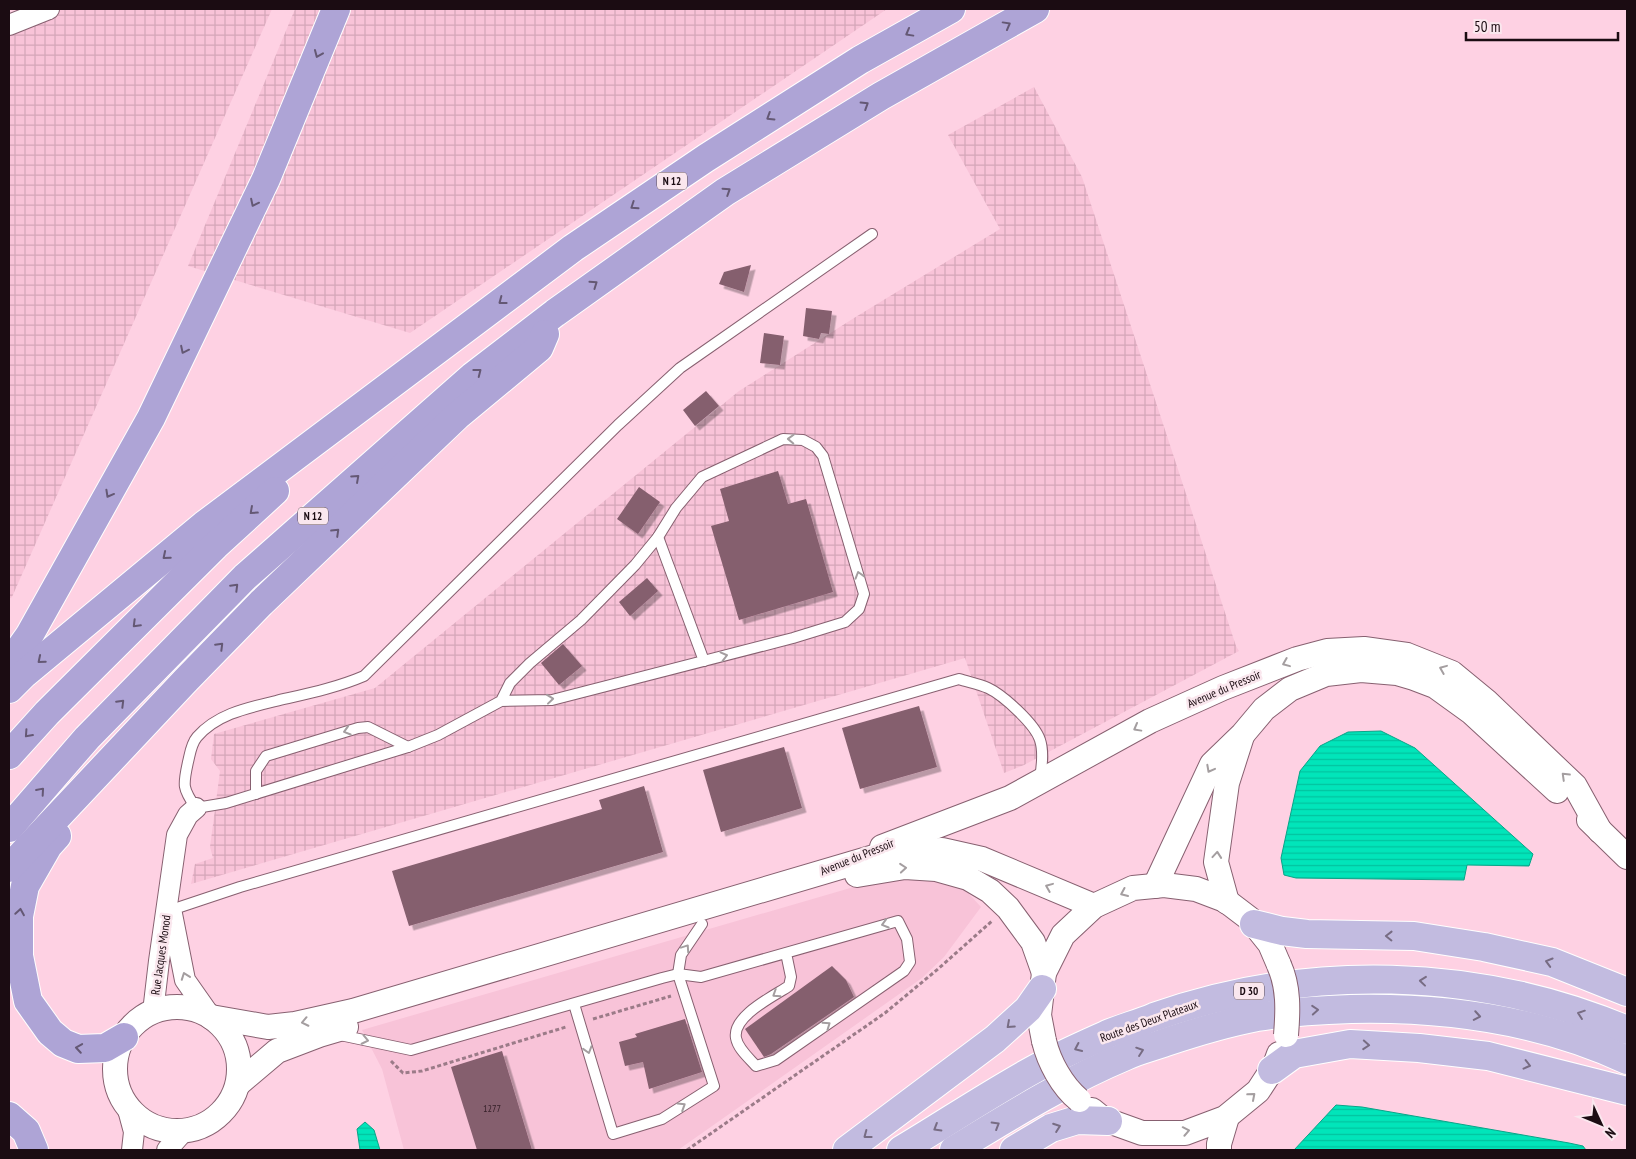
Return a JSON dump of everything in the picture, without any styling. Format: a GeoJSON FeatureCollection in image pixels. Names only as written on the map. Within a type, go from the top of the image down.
{"type":"FeatureCollection","features":[{"type":"Feature","properties":{"kind":"highway"},"geometry":{"type":"LineString","coordinates":[[9,664],[29,636],[151,418],[266,179],[336,9]]}},
{"type":"Feature","properties":{"kind":"highway","name":"N 12"},"geometry":{"type":"LineString","coordinates":[[9,756],[47,713],[215,546],[406,372],[573,248],[698,163],[860,60],[951,9]]}},
{"type":"Feature","properties":{"kind":"highway","name":"N 12"},"geometry":{"type":"LineString","coordinates":[[9,828],[86,738],[245,577],[473,376],[554,312],[726,192],[882,96],[1035,9]]}},
{"type":"Feature","properties":{"kind":"highway"},"geometry":{"type":"LineString","coordinates":[[9,868],[186,680],[262,603],[457,416],[539,348],[554,312]]}},
{"type":"Feature","properties":{"kind":"highway"},"geometry":{"type":"LineString","coordinates":[[9,690],[23,675],[204,525],[406,372]]}},
{"type":"Feature","properties":{"kind":"highway"},"geometry":{"type":"LineString","coordinates":[[124,1036],[104,1048],[78,1049],[63,1043],[50,1032],[28,1002],[19,956],[19,916],[25,886],[48,846],[90,799],[186,680]]}},
{"type":"Feature","properties":{"kind":"highway"},"geometry":{"type":"LineString","coordinates":[[9,1116],[26,1131],[34,1150]]}},
{"type":"Feature","properties":{"kind":"main road"},"geometry":{"type":"LineString","coordinates":[[1254,924],[1299,933],[1414,936],[1484,947],[1552,962],[1627,992]]}},
{"type":"Feature","properties":{"kind":"main road","name":"Route des Deux Plateaux"},"geometry":{"type":"LineString","coordinates":[[901,1150],[1044,1064],[1113,1032],[1186,1006],[1251,991],[1334,980],[1403,979],[1476,987],[1548,1002],[1627,1030]]}},
{"type":"Feature","properties":{"kind":"main road"},"geometry":{"type":"LineString","coordinates":[[847,1150],[995,1039],[1028,1009],[1043,981]]}},
{"type":"Feature","properties":{"kind":"main road","name":"Route des Deux Plateaux"},"geometry":{"type":"LineString","coordinates":[[954,1150],[1058,1089],[1127,1055],[1205,1029],[1257,1017],[1314,1010],[1396,1008],[1472,1015],[1546,1030],[1610,1052],[1627,1060]]}},
{"type":"Feature","properties":{"kind":"main road"},"geometry":{"type":"LineString","coordinates":[[1272,1070],[1294,1054],[1350,1044],[1419,1048],[1488,1056],[1627,1091]]}},
{"type":"Feature","properties":{"kind":"main road"},"geometry":{"type":"LineString","coordinates":[[1014,1150],[1051,1128],[1077,1120],[1108,1121]]}},
{"type":"Feature","properties":{"kind":"street"},"geometry":{"type":"LineString","coordinates":[[9,26],[49,9]]}},
{"type":"Feature","properties":{"kind":"street","name":"Avenue du Pressoir"},"geometry":{"type":"LineString","coordinates":[[808,877],[910,835],[1010,798],[1150,721],[1223,688],[1296,659],[1327,651],[1364,649],[1407,655],[1452,673],[1486,701],[1575,786],[1600,831]]}},
{"type":"Feature","properties":{"kind":"street","name":"Avenue du Pressoir"},"geometry":{"type":"LineString","coordinates":[[1154,886],[1212,764],[1264,709],[1290,689],[1326,674],[1361,670],[1397,674],[1435,686],[1465,708],[1627,857]]}},
{"type":"Feature","properties":{"kind":"street"},"geometry":{"type":"LineString","coordinates":[[1227,902],[1216,862],[1226,783],[1242,734]]}},
{"type":"Feature","properties":{"kind":"street","name":"Rue Jacques Monod"},"geometry":{"type":"LineString","coordinates":[[153,1012],[169,906],[177,835],[188,815],[196,808]]}},
{"type":"Feature","properties":{"kind":"street"},"geometry":{"type":"LineString","coordinates":[[132,1150],[134,1132],[127,1106],[118,1090],[115,1072],[117,1054],[124,1036],[142,1018],[153,1012],[172,1007],[192,1009],[211,1017],[268,1027],[295,1024],[352,1011],[891,852],[942,850],[982,859],[1094,906]]}},
{"type":"Feature","properties":{"kind":"street"},"geometry":{"type":"LineString","coordinates":[[238,1084],[278,1051],[318,1035],[702,924],[856,876],[905,867],[936,869],[968,878],[990,891],[1008,908],[1033,942],[1043,981]]}},
{"type":"Feature","properties":{"kind":"street"},"geometry":{"type":"LineString","coordinates":[[1142,1133],[1185,1133],[1227,1116],[1258,1091],[1275,1065],[1286,1035],[1288,1004],[1283,973],[1270,944],[1254,924],[1227,902],[1196,889],[1164,885],[1133,888],[1094,906],[1063,935],[1043,981],[1039,1015],[1048,1056],[1070,1092],[1103,1119],[1142,1133],[1173,1150]]}},
{"type":"Feature","properties":{"kind":"street","name":"Rue Jacques Monod"},"geometry":{"type":"LineString","coordinates":[[169,906],[185,980],[211,1017]]}},
{"type":"Feature","properties":{"kind":"street"},"geometry":{"type":"LineString","coordinates":[[127,1106],[142,1121],[161,1130],[183,1132],[202,1127],[218,1117],[231,1102],[238,1084],[240,1065],[236,1046],[226,1030],[211,1017]]}},
{"type":"Feature","properties":{"kind":"street"},"geometry":{"type":"LineString","coordinates":[[1219,1150],[1227,1116]]}},
{"type":"Feature","properties":{"kind":"street"},"geometry":{"type":"LineString","coordinates":[[167,1150],[183,1132]]}},
{"type":"Feature","properties":{"kind":"lane"},"geometry":{"type":"LineString","coordinates":[[501,701],[510,683],[530,663],[581,620],[635,565],[658,537],[676,508],[702,477],[783,439],[803,440],[816,447],[823,456],[864,594],[859,609],[845,622],[793,638],[552,700],[501,701],[438,735],[408,747],[226,803],[196,808],[186,794],[184,784],[190,750],[196,738],[209,726],[233,712],[345,684],[364,676],[618,425],[680,368],[872,234]]}},
{"type":"Feature","properties":{"kind":"lane"},"geometry":{"type":"LineString","coordinates":[[658,537],[704,661]]}},
{"type":"Feature","properties":{"kind":"lane"},"geometry":{"type":"LineString","coordinates":[[169,906],[259,882],[958,679],[989,689],[1014,706],[1027,721],[1040,739],[1043,764],[1039,782]]}},
{"type":"Feature","properties":{"kind":"lane"},"geometry":{"type":"LineString","coordinates":[[256,794],[256,771],[266,756],[275,753],[358,728],[368,727],[408,747]]}},
{"type":"Feature","properties":{"kind":"lane"},"geometry":{"type":"LineString","coordinates":[[318,1035],[344,1035],[411,1050],[678,974],[701,977],[898,920],[907,938],[910,962],[904,971],[776,1060],[756,1066],[745,1054],[736,1037],[740,1021],[762,1003],[789,986],[792,977],[786,953]]}},
{"type":"Feature","properties":{"kind":"lane"},"geometry":{"type":"LineString","coordinates":[[574,1004],[613,1134],[662,1119],[714,1086],[678,974],[681,955],[702,924]]}},
{"type":"Feature","properties":{"kind":"path"},"geometry":{"type":"LineString","coordinates":[[687,1150],[885,1013],[1008,908]]}},
{"type":"Feature","properties":{"kind":"shaded area"},"geometry":{"type":"Polygon","coordinates":[[[49,9],[272,9],[12,597],[9,599],[9,25],[49,9]]]}},
{"type":"Feature","properties":{"kind":"shaded area"},"geometry":{"type":"Polygon","coordinates":[[[295,9],[887,9],[410,333],[188,266],[295,9]]]}},
{"type":"Feature","properties":{"kind":"shaded area"},"geometry":{"type":"Polygon","coordinates":[[[1034,87],[1082,177],[1239,651],[1024,765],[1004,773],[965,658],[191,884],[195,864],[213,858],[210,847],[220,771],[211,759],[214,734],[375,688],[739,391],[1000,229],[948,135],[1034,87]]]}},
{"type":"Feature","properties":{"kind":"shaded area"},"geometry":{"type":"Polygon","coordinates":[[[1381,731],[1415,748],[1533,854],[1529,866],[1467,865],[1464,880],[1296,878],[1284,875],[1281,858],[1300,771],[1320,746],[1348,732],[1381,731]]]}},
{"type":"Feature","properties":{"kind":"shaded area"},"geometry":{"type":"Polygon","coordinates":[[[927,874],[959,883],[981,907],[944,957],[922,978],[678,1150],[404,1150],[382,1069],[362,1030],[888,877],[927,874]]]}},
{"type":"Feature","properties":{"kind":"shaded area"},"geometry":{"type":"Polygon","coordinates":[[[1336,1105],[1362,1107],[1569,1143],[1583,1146],[1586,1150],[1294,1150],[1336,1105]]]}},
{"type":"Feature","properties":{"kind":"shaded area"},"geometry":{"type":"Polygon","coordinates":[[[365,1122],[374,1130],[380,1150],[360,1150],[357,1129],[365,1122]]]}},
{"type":"Feature","properties":{"kind":"building"},"geometry":{"type":"Polygon","coordinates":[[[751,265],[744,292],[719,284],[724,272],[751,265]]]}},
{"type":"Feature","properties":{"kind":"building"},"geometry":{"type":"Polygon","coordinates":[[[806,308],[832,311],[829,334],[821,333],[819,339],[803,336],[806,308]]]}},
{"type":"Feature","properties":{"kind":"building"},"geometry":{"type":"Polygon","coordinates":[[[764,333],[784,336],[780,365],[760,363],[764,333]]]}},
{"type":"Feature","properties":{"kind":"building"},"geometry":{"type":"Polygon","coordinates":[[[706,391],[719,406],[695,426],[683,410],[706,391]]]}},
{"type":"Feature","properties":{"kind":"building"},"geometry":{"type":"Polygon","coordinates":[[[778,471],[788,504],[806,499],[833,592],[739,620],[711,526],[729,521],[720,489],[778,471]]]}},
{"type":"Feature","properties":{"kind":"building"},"geometry":{"type":"Polygon","coordinates":[[[639,487],[660,502],[638,534],[617,519],[639,487]]]}},
{"type":"Feature","properties":{"kind":"building"},"geometry":{"type":"Polygon","coordinates":[[[647,578],[658,591],[630,616],[619,602],[647,578]]]}},
{"type":"Feature","properties":{"kind":"building"},"geometry":{"type":"Polygon","coordinates":[[[563,644],[582,666],[559,685],[541,663],[563,644]]]}},
{"type":"Feature","properties":{"kind":"building"},"geometry":{"type":"Polygon","coordinates":[[[919,706],[937,767],[860,789],[842,728],[919,706]]]}},
{"type":"Feature","properties":{"kind":"building"},"geometry":{"type":"Polygon","coordinates":[[[784,747],[802,808],[721,832],[703,770],[784,747]]]}},
{"type":"Feature","properties":{"kind":"building"},"geometry":{"type":"Polygon","coordinates":[[[644,786],[663,852],[409,926],[392,871],[602,809],[599,800],[644,786]]]}},
{"type":"Feature","properties":{"kind":"building"},"geometry":{"type":"Polygon","coordinates":[[[832,966],[846,980],[854,997],[764,1057],[745,1029],[832,966]]]}},
{"type":"Feature","properties":{"kind":"building"},"geometry":{"type":"Polygon","coordinates":[[[685,1019],[702,1072],[649,1089],[643,1062],[625,1066],[619,1042],[637,1037],[635,1034],[685,1019]]]}},
{"type":"Feature","properties":{"kind":"building"},"geometry":{"type":"Polygon","coordinates":[[[502,1051],[532,1150],[477,1150],[451,1067],[502,1051]]]}}]}
